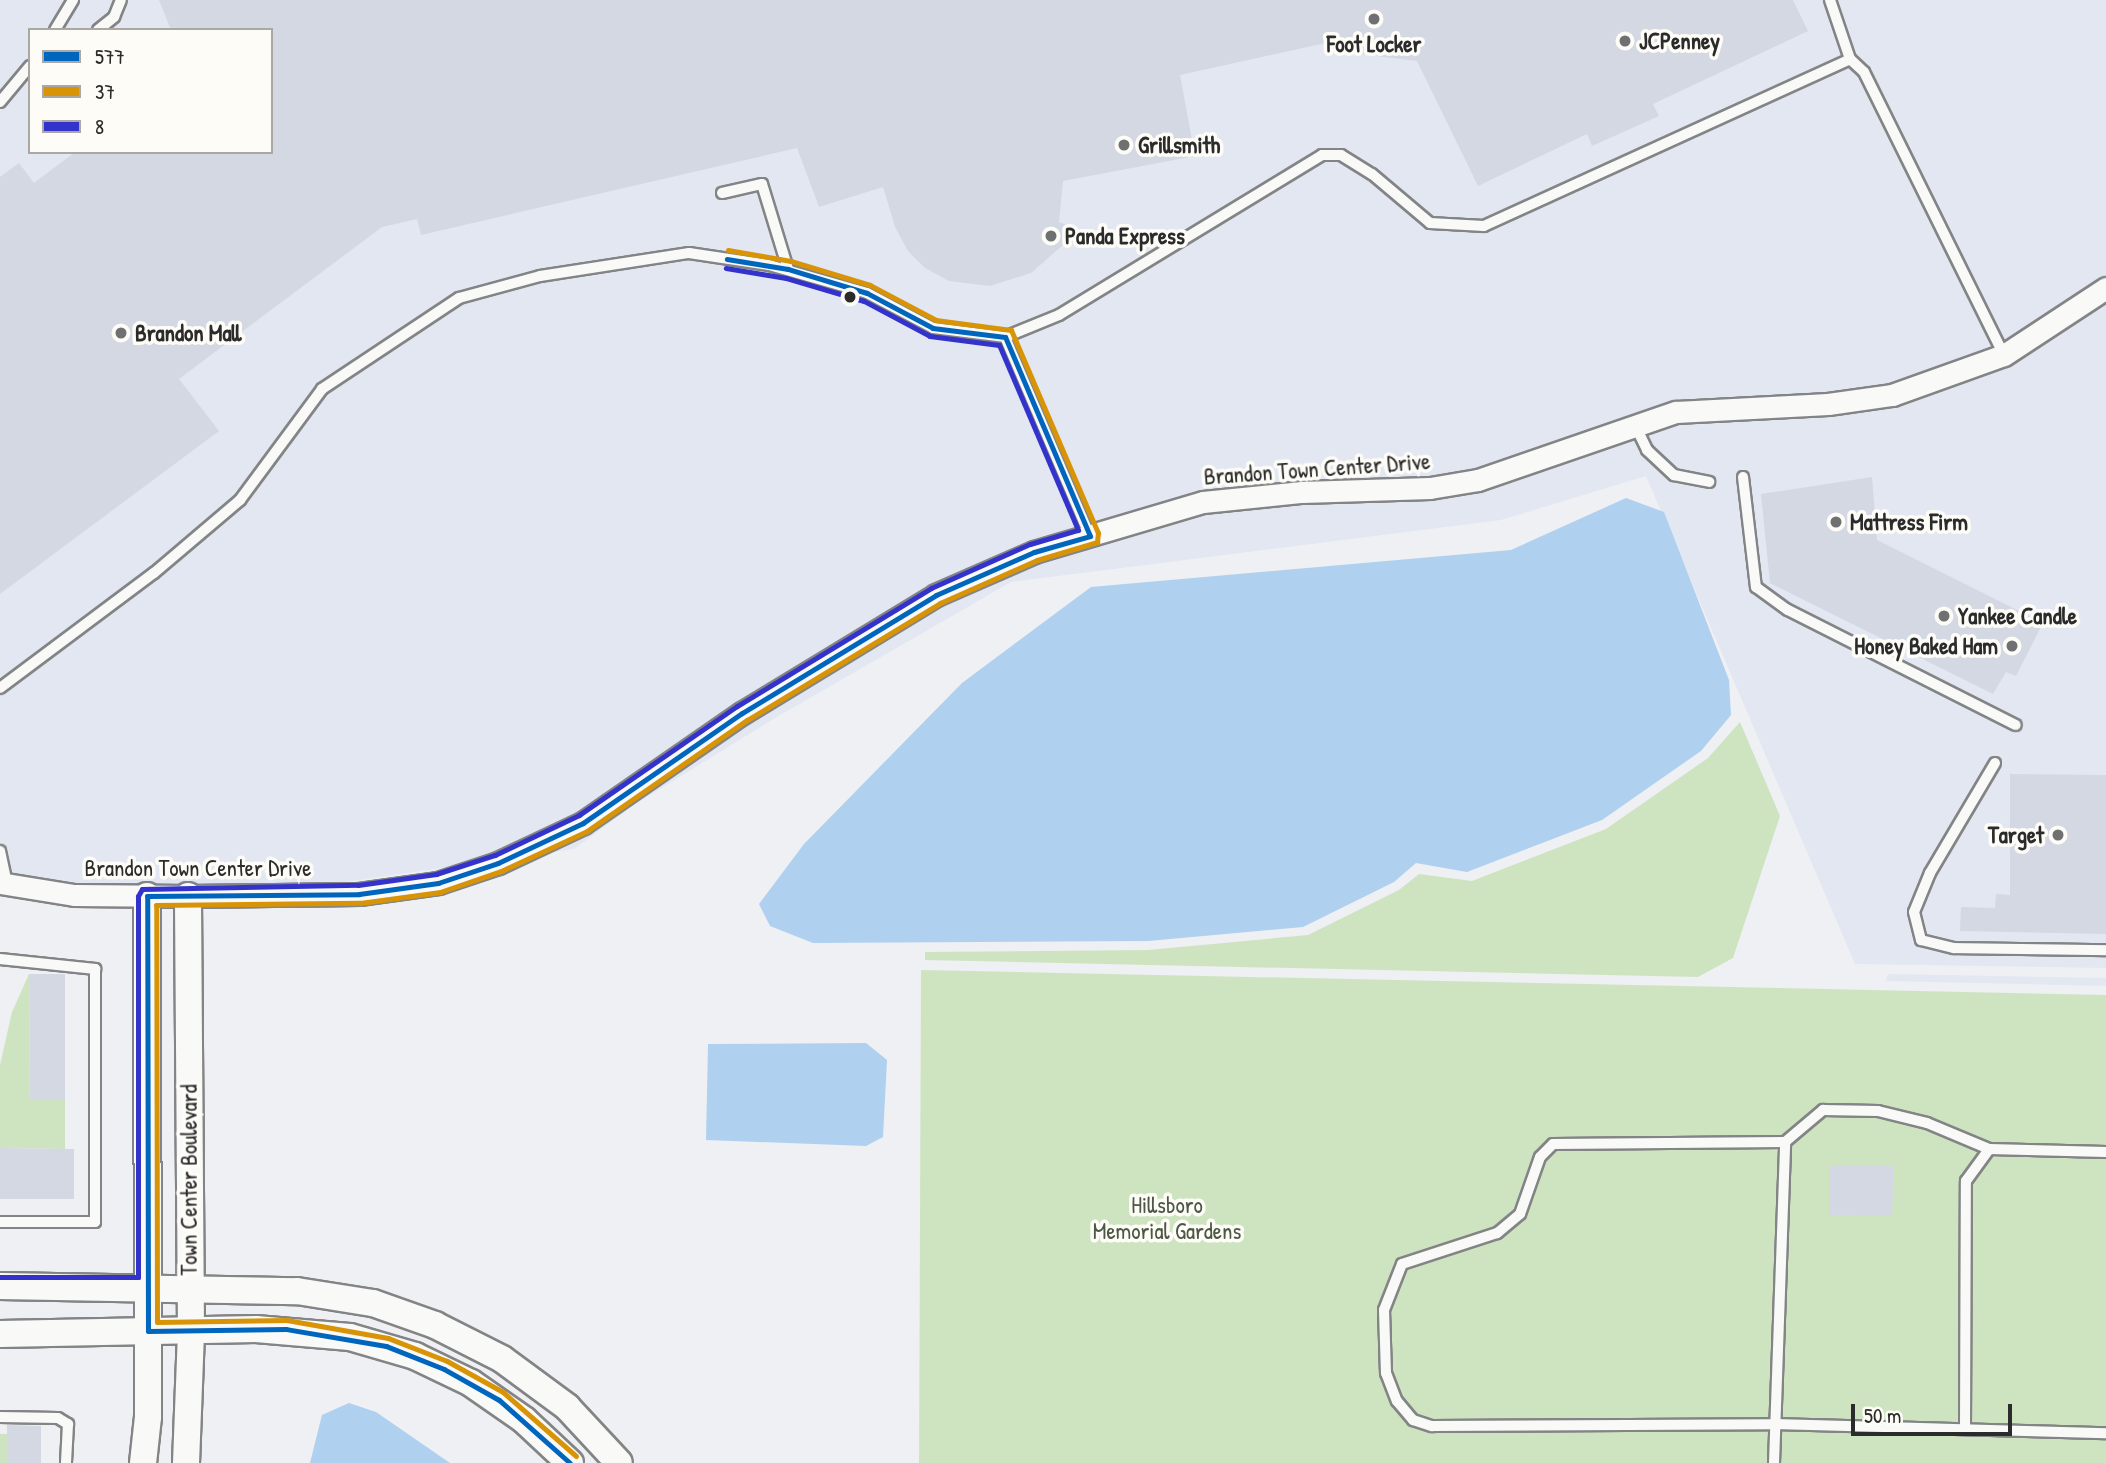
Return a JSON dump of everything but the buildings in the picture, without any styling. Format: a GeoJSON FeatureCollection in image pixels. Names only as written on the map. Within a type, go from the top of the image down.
{"type":"FeatureCollection","features":[{"type":"Feature","properties":{"kind":"street","name":"Brandon Town Center Drive"},"geometry":{"type":"LineString","coordinates":[[3,883],[74,895],[188,896],[390,891],[438,883],[498,863],[583,822],[742,713],[936,595],[1034,552],[1165,511],[1237,497],[1403,491],[1468,482],[1515,471],[1634,423],[1676,412],[1828,404],[1892,395],[2004,355],[2106,288]]}},
{"type":"Feature","properties":{"kind":"street","name":"Town Center Boulevard"},"geometry":{"type":"LineString","coordinates":[[143,1463],[148,1417],[147,896]]}},
{"type":"Feature","properties":{"kind":"street","name":"Town Center Boulevard"},"geometry":{"type":"LineString","coordinates":[[186,1463],[191,1330],[188,896]]}},
{"type":"Feature","properties":{"kind":"street"},"geometry":{"type":"LineString","coordinates":[[0,1286],[190,1287],[335,1295],[373,1303],[473,1342],[535,1382],[586,1425],[620,1463]]}},
{"type":"Feature","properties":{"kind":"street"},"geometry":{"type":"LineString","coordinates":[[0,1334],[286,1329],[386,1346],[444,1369],[499,1400],[570,1463]]}},
{"type":"Feature","properties":{"kind":"lane"},"geometry":{"type":"LineString","coordinates":[[58,28],[73,0]]}},
{"type":"Feature","properties":{"kind":"lane"},"geometry":{"type":"LineString","coordinates":[[100,28],[114,17],[121,0]]}},
{"type":"Feature","properties":{"kind":"lane"},"geometry":{"type":"LineString","coordinates":[[1830,0],[1850,59],[1864,72],[2004,355]]}},
{"type":"Feature","properties":{"kind":"lane"},"geometry":{"type":"LineString","coordinates":[[0,688],[216,523],[240,500],[322,389],[435,310],[459,298],[540,276],[660,254],[689,253],[788,270],[867,292],[933,328],[1005,337],[1059,315],[1322,155],[1341,155],[1372,174],[1430,223],[1484,226],[1850,59]]}},
{"type":"Feature","properties":{"kind":"lane"},"geometry":{"type":"LineString","coordinates":[[0,103],[28,68]]}},
{"type":"Feature","properties":{"kind":"lane"},"geometry":{"type":"LineString","coordinates":[[722,193],[762,184],[788,270]]}},
{"type":"Feature","properties":{"kind":"lane"},"geometry":{"type":"LineString","coordinates":[[1005,337],[1090,536]]}},
{"type":"Feature","properties":{"kind":"lane"},"geometry":{"type":"LineString","coordinates":[[1634,423],[1647,450],[1674,475],[1709,482]]}},
{"type":"Feature","properties":{"kind":"lane"},"geometry":{"type":"LineString","coordinates":[[1743,477],[1756,587],[1788,610],[2016,725]]}},
{"type":"Feature","properties":{"kind":"lane"},"geometry":{"type":"LineString","coordinates":[[1995,763],[1930,873],[1914,912],[1921,940],[1954,948],[2106,950]]}},
{"type":"Feature","properties":{"kind":"lane"},"geometry":{"type":"LineString","coordinates":[[0,851],[3,883]]}},
{"type":"Feature","properties":{"kind":"lane"},"geometry":{"type":"LineString","coordinates":[[0,959],[95,969],[96,1222],[0,1222]]}},
{"type":"Feature","properties":{"kind":"lane"},"geometry":{"type":"LineString","coordinates":[[2106,1152],[1989,1149],[1927,1123],[1878,1111],[1823,1110],[1785,1142],[1553,1143],[1540,1157],[1520,1214],[1497,1233],[1402,1264],[1384,1310],[1386,1373],[1396,1401],[1413,1420],[1432,1426],[1774,1424],[2106,1433]]}},
{"type":"Feature","properties":{"kind":"lane"},"geometry":{"type":"LineString","coordinates":[[1774,1463],[1785,1142]]}},
{"type":"Feature","properties":{"kind":"lane"},"geometry":{"type":"LineString","coordinates":[[1965,1429],[1966,1181],[1989,1149]]}},
{"type":"Feature","properties":{"kind":"lane"},"geometry":{"type":"LineString","coordinates":[[0,1417],[58,1418],[68,1424],[66,1463]]}},
{"type":"Feature","properties":{"kind":"shaded area"},"geometry":{"type":"Polygon","coordinates":[[[0,0],[2106,0],[2106,968],[1855,964],[1646,476],[1501,520],[1011,582],[775,718],[634,805],[574,849],[255,895],[0,883],[0,0]]]}},
{"type":"Feature","properties":{"kind":"shaded area"},"geometry":{"type":"Polygon","coordinates":[[[1888,974],[2106,978],[2106,986],[1885,981],[1888,974]]]}},
{"type":"Feature","properties":{"kind":"green space"},"geometry":{"type":"Polygon","coordinates":[[[1740,722],[1780,816],[1733,958],[1698,977],[925,960],[925,952],[1148,950],[1308,935],[1399,890],[1419,874],[1472,881],[1606,829],[1708,758],[1740,722]]]}},
{"type":"Feature","properties":{"kind":"green space","name":"Hillsboro Memorial Gardens"},"geometry":{"type":"Polygon","coordinates":[[[921,970],[2106,995],[2106,1463],[919,1463],[921,970]]]}},
{"type":"Feature","properties":{"kind":"green space"},"geometry":{"type":"Polygon","coordinates":[[[29,974],[30,1099],[65,1100],[65,1149],[0,1148],[0,1065],[12,1012],[29,974]]]}},
{"type":"Feature","properties":{"kind":"green space"},"geometry":{"type":"Polygon","coordinates":[[[0,1434],[7,1434],[7,1463],[0,1463],[0,1434]]]}},
{"type":"Feature","properties":{"kind":"water"},"geometry":{"type":"Polygon","coordinates":[[[1626,498],[1664,512],[1729,680],[1731,715],[1701,751],[1602,820],[1467,872],[1416,863],[1394,882],[1303,927],[1148,941],[813,943],[770,926],[759,904],[804,844],[962,683],[1091,587],[1511,550],[1626,498]]]}},
{"type":"Feature","properties":{"kind":"water"},"geometry":{"type":"Polygon","coordinates":[[[866,1043],[887,1060],[883,1137],[866,1146],[706,1140],[708,1044],[866,1043]]]}},
{"type":"Feature","properties":{"kind":"water"},"geometry":{"type":"Polygon","coordinates":[[[349,1403],[376,1412],[450,1463],[310,1463],[322,1415],[349,1403]]]}},
{"type":"Feature","properties":{"kind":"transit line","name":"37"},"geometry":{"type":"LineString","coordinates":[[576,1456],[503,1392],[447,1361],[388,1338],[287,1320],[157,1322],[156,905],[360,903],[440,892],[501,871],[587,831],[747,720],[940,603],[1037,560],[1097,542],[1098,533],[1011,330],[936,320],[870,285],[791,261],[728,250]]}},
{"type":"Feature","properties":{"kind":"transit line","name":"577"},"geometry":{"type":"LineString","coordinates":[[570,1463],[499,1400],[444,1369],[386,1346],[286,1329],[148,1331],[147,896],[359,894],[438,883],[498,863],[583,823],[742,713],[936,595],[1034,552],[1090,536],[1005,337],[933,328],[867,293],[788,269],[727,259]]}},
{"type":"Feature","properties":{"kind":"transit line","name":"8"},"geometry":{"type":"LineString","coordinates":[[0,1277],[138,1277],[138,896],[142,889],[358,885],[436,874],[495,855],[579,815],[737,706],[931,588],[1030,544],[1078,530],[999,345],[930,336],[864,301],[786,278],[726,268]]}},
{"type":"Feature","properties":{"kind":"place","name":"Foot Locker"},"geometry":{"type":"Point","coordinates":[1374,19]}},
{"type":"Feature","properties":{"kind":"place","name":"JCPenney"},"geometry":{"type":"Point","coordinates":[1625,41]}},
{"type":"Feature","properties":{"kind":"place","name":"Grillsmith"},"geometry":{"type":"Point","coordinates":[1124,145]}},
{"type":"Feature","properties":{"kind":"place","name":"Panda Express"},"geometry":{"type":"Point","coordinates":[1051,236]}},
{"type":"Feature","properties":{"kind":"place","name":"Brandon Mall"},"geometry":{"type":"Point","coordinates":[121,333]}},
{"type":"Feature","properties":{"kind":"place","name":"Mattress Firm"},"geometry":{"type":"Point","coordinates":[1836,522]}},
{"type":"Feature","properties":{"kind":"place","name":"Yankee Candle"},"geometry":{"type":"Point","coordinates":[1944,616]}},
{"type":"Feature","properties":{"kind":"place","name":"Honey Baked Ham"},"geometry":{"type":"Point","coordinates":[2012,646]}},
{"type":"Feature","properties":{"kind":"place","name":"Target"},"geometry":{"type":"Point","coordinates":[2058,835]}}]}
